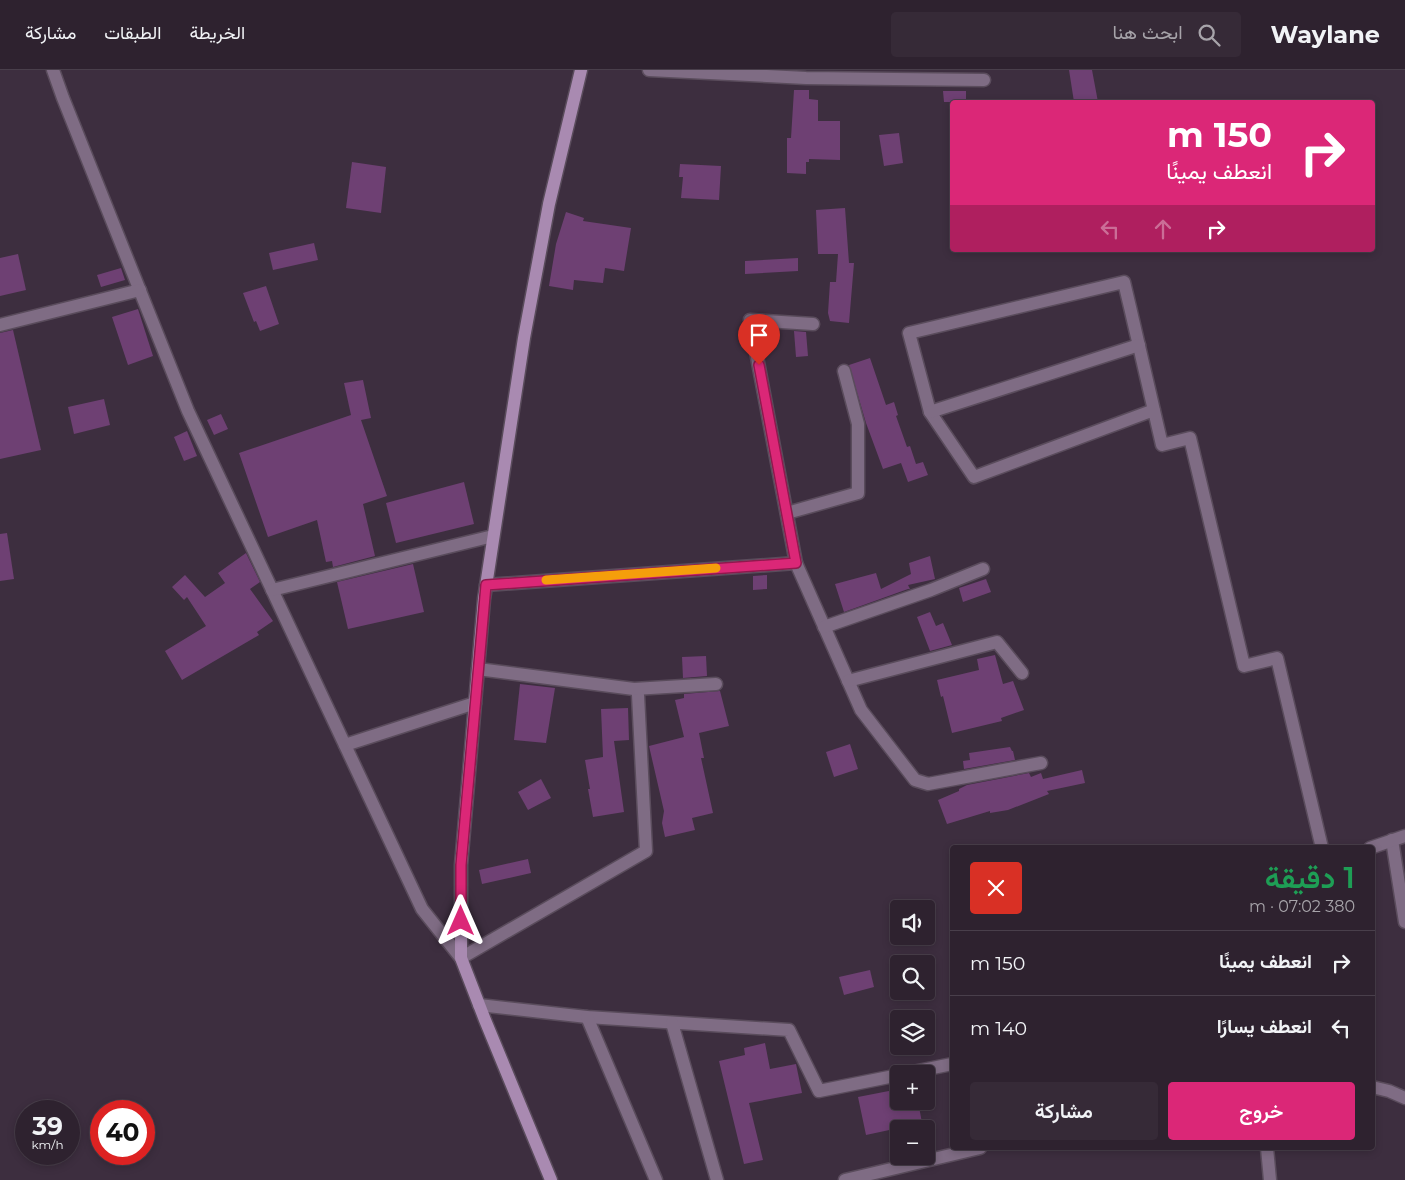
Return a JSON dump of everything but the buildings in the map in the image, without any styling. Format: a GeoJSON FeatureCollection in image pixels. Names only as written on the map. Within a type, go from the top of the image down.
{"type":"FeatureCollection","features":[{"type":"Feature","properties":{"kind":"street"},"geometry":{"type":"LineString","coordinates":[[54,70],[63,98],[188,411],[422,909],[461,958],[552,1180]]}},
{"type":"Feature","properties":{"kind":"street"},"geometry":{"type":"LineString","coordinates":[[461,958],[461,865],[486,585],[524,338],[549,204],[581,70]]}},
{"type":"Feature","properties":{"kind":"street"},"geometry":{"type":"LineString","coordinates":[[648,70],[806,78],[984,80]]}},
{"type":"Feature","properties":{"kind":"street"},"geometry":{"type":"LineString","coordinates":[[1154,410],[974,477],[930,412],[909,332],[1124,282],[1139,345],[1154,410],[1162,445],[1190,438],[1244,666],[1278,658],[1321,845]]}},
{"type":"Feature","properties":{"kind":"street"},"geometry":{"type":"LineString","coordinates":[[0,325],[140,290]]}},
{"type":"Feature","properties":{"kind":"street"},"geometry":{"type":"LineString","coordinates":[[813,324],[750,320],[796,563],[861,710],[915,780],[928,784],[1041,763]]}},
{"type":"Feature","properties":{"kind":"street"},"geometry":{"type":"LineString","coordinates":[[930,412],[1139,345]]}},
{"type":"Feature","properties":{"kind":"street"},"geometry":{"type":"LineString","coordinates":[[787,513],[858,493],[858,424],[844,371]]}},
{"type":"Feature","properties":{"kind":"street"},"geometry":{"type":"LineString","coordinates":[[272,590],[493,536]]}},
{"type":"Feature","properties":{"kind":"street"},"geometry":{"type":"LineString","coordinates":[[486,585],[796,563]]}},
{"type":"Feature","properties":{"kind":"street"},"geometry":{"type":"LineString","coordinates":[[824,627],[931,590],[983,569]]}},
{"type":"Feature","properties":{"kind":"street"},"geometry":{"type":"LineString","coordinates":[[848,682],[997,642],[1022,673]]}},
{"type":"Feature","properties":{"kind":"street"},"geometry":{"type":"LineString","coordinates":[[478,669],[634,689],[716,684]]}},
{"type":"Feature","properties":{"kind":"street"},"geometry":{"type":"LineString","coordinates":[[461,958],[646,852],[638,695]]}},
{"type":"Feature","properties":{"kind":"street"},"geometry":{"type":"LineString","coordinates":[[344,745],[475,703]]}},
{"type":"Feature","properties":{"kind":"street"},"geometry":{"type":"LineString","coordinates":[[1375,846],[1405,836]]}},
{"type":"Feature","properties":{"kind":"street"},"geometry":{"type":"LineString","coordinates":[[1392,840],[1405,922]]}},
{"type":"Feature","properties":{"kind":"street"},"geometry":{"type":"LineString","coordinates":[[479,1005],[587,1017],[789,1030],[819,1091],[890,1076]]}},
{"type":"Feature","properties":{"kind":"street"},"geometry":{"type":"LineString","coordinates":[[587,1017],[656,1180]]}},
{"type":"Feature","properties":{"kind":"street"},"geometry":{"type":"LineString","coordinates":[[672,1023],[716,1180]]}},
{"type":"Feature","properties":{"kind":"street"},"geometry":{"type":"LineString","coordinates":[[935,1067],[950,1064]]}},
{"type":"Feature","properties":{"kind":"street"},"geometry":{"type":"LineString","coordinates":[[1375,1087],[1405,1098]]}},
{"type":"Feature","properties":{"kind":"street"},"geometry":{"type":"LineString","coordinates":[[845,1180],[972,1150]]}},
{"type":"Feature","properties":{"kind":"street"},"geometry":{"type":"LineString","coordinates":[[1267,1150],[1270,1180]]}},
{"type":"Feature","properties":{"kind":"slow traffic"},"geometry":{"type":"LineString","coordinates":[[546,580],[716,568]]}},
{"type":"Feature","properties":{"kind":"route"},"geometry":{"type":"LineString","coordinates":[[461,921],[461,865],[486,585],[796,563],[759,365]]}}]}
